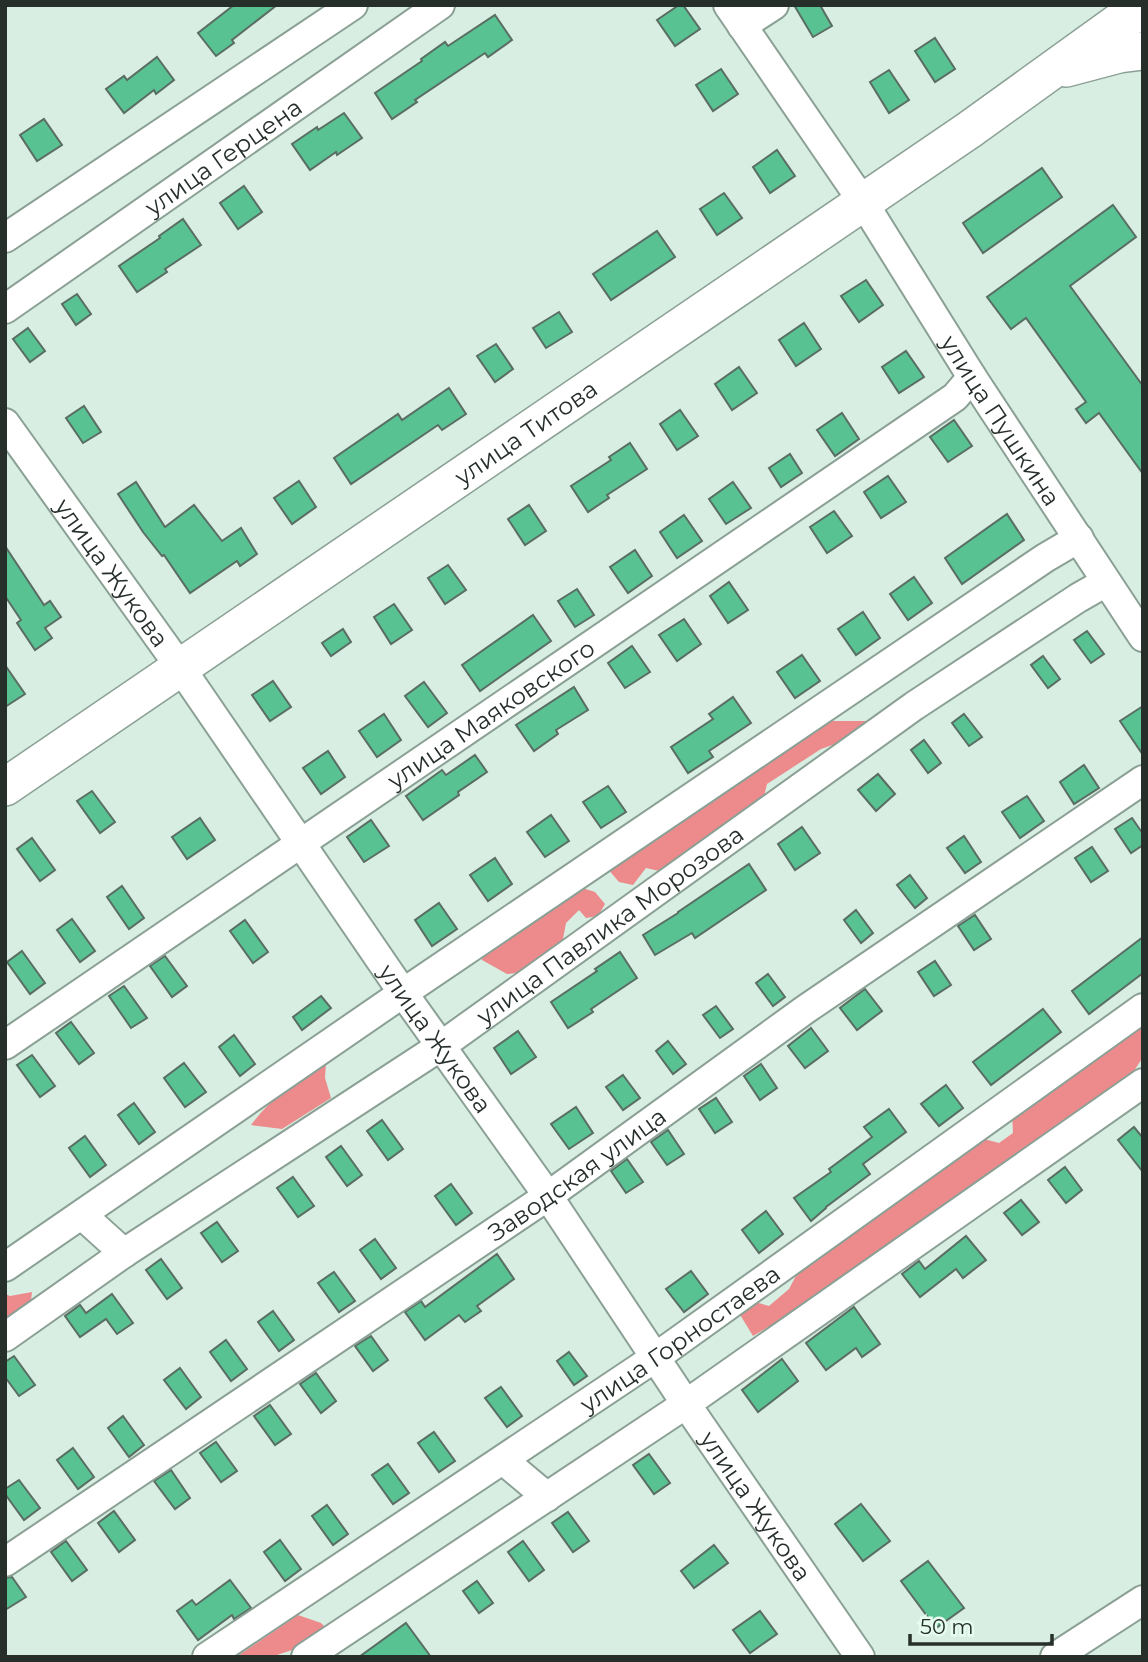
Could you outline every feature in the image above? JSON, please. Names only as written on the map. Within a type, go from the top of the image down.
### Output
[{"type":"main road","name":"улица Титова","points":[[5,787],[969,130],[1123,19],[1143,12]]},
{"type":"main road","points":[[1045,74],[1119,54],[1142,52]]},
{"type":"street","points":[[5,239],[353,5]]},
{"type":"street","name":"улица Герцена","points":[[5,309],[440,5]]},
{"type":"street","points":[[735,15],[774,5]]},
{"type":"street","name":"улица Пушкина","points":[[735,15],[863,202],[972,377],[1143,637]]},
{"type":"street","name":"улица Маяковского","points":[[5,1045],[955,397],[972,377]]},
{"type":"street","name":"улица Жукова","points":[[5,423],[180,667],[403,993],[548,1196],[686,1404],[860,1657]]},
{"type":"street","points":[[5,1267],[403,993],[1079,538]]},
{"type":"street","name":"улица Павлика Морозова","points":[[5,1337],[124,1253],[441,1046],[914,706],[1106,582]]},
{"type":"street","name":"Заводская улица","points":[[5,1562],[548,1196],[806,1009],[1143,780]]},
{"type":"street","name":"улица Горностаева","points":[[207,1657],[656,1357],[1143,1008]]},
{"type":"street","points":[[306,1657],[686,1404],[1143,1083]]},
{"type":"street","points":[[82,1215],[124,1253]]},
{"type":"street","points":[[503,1460],[547,1497]]},
{"type":"street","points":[[1055,1657],[1143,1600]]},
{"type":"shaded area","points":[[821,721],[871,721],[858,736],[821,749],[767,784],[762,805],[668,873],[646,868],[633,885],[619,882],[607,868]]},
{"type":"shaded area","points":[[579,887],[595,892],[605,904],[598,916],[586,918],[579,910],[566,923],[563,939],[532,971],[507,974],[482,960],[483,947]]},
{"type":"shaded area","points":[[1143,1027],[1143,1057],[1132,1074],[865,1270],[753,1336],[739,1313],[755,1302],[769,1306],[789,1289],[798,1272],[984,1139],[999,1143],[1013,1133],[1012,1114],[1097,1055]]},
{"type":"shaded area","points":[[326,1062],[325,1078],[331,1098],[282,1129],[251,1125],[285,1090]]},
{"type":"shaded area","points":[[32,1292],[30,1308],[5,1327],[5,1294],[10,1296]]},
{"type":"shaded area","points":[[298,1615],[321,1623],[329,1631],[304,1646],[271,1657],[236,1657]]},
{"type":"building","points":[[234,5],[277,5],[216,56],[198,33]]},
{"type":"building","points":[[683,5],[700,29],[675,46],[657,20]]},
{"type":"building","points":[[794,5],[820,5],[832,26],[813,37]]},
{"type":"building","points":[[495,15],[512,40],[488,57],[485,53],[415,100],[417,102],[392,119],[375,93],[445,42],[448,46]]},
{"type":"building","points":[[935,38],[955,69],[935,82],[915,51]]},
{"type":"building","points":[[157,57],[174,80],[156,94],[154,90],[124,113],[106,89],[124,76],[127,80]]},
{"type":"building","points":[[721,69],[738,94],[713,111],[696,85]]},
{"type":"building","points":[[889,70],[909,100],[889,113],[870,82]]},
{"type":"building","points":[[344,113],[362,138],[310,170],[292,144]]},
{"type":"building","points":[[44,119],[62,145],[37,161],[20,135]]},
{"type":"building","points":[[777,150],[795,176],[770,193],[753,167]]},
{"type":"building","points":[[1042,168],[1062,197],[983,253],[963,223]]},
{"type":"building","points":[[244,186],[262,212],[238,229],[220,203]]},
{"type":"building","points":[[724,193],[742,218],[717,235],[700,209]]},
{"type":"building","points":[[1113,205],[1136,237],[1070,286],[1143,386],[1143,474],[1099,413],[1086,423],[1076,409],[1086,402],[1026,318],[1011,329],[987,297]]},
{"type":"building","points":[[183,219],[201,245],[137,292],[119,266]]},
{"type":"building","points":[[657,231],[675,257],[611,300],[593,274]]},
{"type":"building","points":[[866,280],[883,305],[859,322],[841,296]]},
{"type":"building","points":[[77,294],[91,314],[76,325],[62,304]]},
{"type":"building","points":[[559,312],[572,332],[546,348],[533,328]]},
{"type":"building","points":[[804,323],[821,349],[796,366],[779,340]]},
{"type":"building","points":[[28,328],[45,351],[30,362],[13,339]]},
{"type":"building","points":[[496,344],[513,369],[495,382],[477,356]]},
{"type":"building","points":[[906,351],[924,377],[899,393],[882,367]]},
{"type":"building","points":[[739,367],[757,393],[732,410],[715,384]]},
{"type":"building","points":[[449,388],[466,414],[442,430],[438,425],[351,484],[334,458],[398,414],[402,420]]},
{"type":"building","points":[[84,406],[101,432],[83,443],[66,418]]},
{"type":"building","points":[[680,410],[698,436],[677,450],[660,424]]},
{"type":"building","points":[[842,413],[859,439],[835,456],[817,430]]},
{"type":"building","points":[[954,420],[972,446],[948,462],[930,437]]},
{"type":"building","points":[[630,443],[647,469],[607,495],[609,498],[588,512],[571,486],[611,460],[609,457]]},
{"type":"building","points":[[790,454],[802,473],[781,487],[769,468]]},
{"type":"building","points":[[888,476],[906,502],[881,518],[864,492]]},
{"type":"building","points":[[299,481],[316,507],[292,524],[274,498]]},
{"type":"building","points":[[136,482],[165,527],[194,505],[222,541],[241,528],[257,554],[240,566],[237,561],[190,593],[164,555],[162,556],[143,532],[118,494]]},
{"type":"building","points":[[733,482],[751,508],[726,524],[709,499]]},
{"type":"building","points":[[529,505],[546,531],[525,545],[508,519]]},
{"type":"building","points":[[834,511],[852,536],[827,553],[810,527]]},
{"type":"building","points":[[1007,514],[1024,540],[962,584],[945,558]]},
{"type":"building","points":[[684,515],[702,541],[677,558],[660,532]]},
{"type":"building","points":[[5,546],[44,605],[50,601],[61,617],[45,628],[52,638],[35,650],[17,623],[21,620],[5,596]]},
{"type":"building","points":[[635,550],[652,576],[628,593],[610,567]]},
{"type":"building","points":[[448,565],[466,590],[445,604],[428,578]]},
{"type":"building","points":[[914,577],[932,603],[908,620],[890,594]]},
{"type":"building","points":[[729,582],[748,610],[728,623],[710,596]]},
{"type":"building","points":[[577,589],[594,615],[575,627],[558,601]]},
{"type":"building","points":[[394,604],[412,630],[391,644],[374,617]]},
{"type":"building","points":[[863,612],[880,638],[856,655],[838,629]]},
{"type":"building","points":[[533,615],[551,641],[480,691],[462,665]]},
{"type":"building","points":[[684,619],[701,644],[677,661],[659,635]]},
{"type":"building","points":[[343,629],[351,642],[331,656],[322,643]]},
{"type":"building","points":[[1087,631],[1104,654],[1091,663],[1074,640]]},
{"type":"building","points":[[632,646],[650,672],[625,688],[608,663]]},
{"type":"building","points":[[802,655],[820,681],[795,698],[777,672]]},
{"type":"building","points":[[1043,656],[1060,679],[1048,688],[1031,665]]},
{"type":"building","points":[[5,665],[25,694],[5,707]]},
{"type":"building","points":[[273,681],[291,707],[270,721],[252,695]]},
{"type":"building","points":[[424,682],[447,713],[428,727],[405,696]]},
{"type":"building","points":[[574,687],[588,710],[556,730],[558,734],[534,751],[516,725]]},
{"type":"building","points":[[733,697],[751,723],[709,751],[713,757],[688,773],[671,747],[713,719],[709,714]]},
{"type":"building","points":[[1143,706],[1143,755],[1120,721]]},
{"type":"building","points":[[384,714],[401,740],[377,757],[359,731]]},
{"type":"building","points":[[964,714],[982,737],[969,746],[952,723]]},
{"type":"building","points":[[924,740],[941,763],[928,773],[911,750]]},
{"type":"building","points":[[328,751],[345,777],[321,794],[303,768]]},
{"type":"building","points":[[475,755],[487,772],[423,820],[406,796],[442,770],[446,775]]},
{"type":"building","points":[[1084,765],[1099,788],[1074,804],[1060,782]]},
{"type":"building","points":[[878,774],[895,794],[876,811],[858,790]]},
{"type":"building","points":[[608,786],[626,812],[601,828],[583,802]]},
{"type":"building","points":[[92,791],[115,822],[100,833],[77,801]]},
{"type":"building","points":[[1027,796],[1044,821],[1020,838],[1002,812]]},
{"type":"building","points":[[551,815],[569,841],[545,857],[527,832]]},
{"type":"building","points":[[200,818],[215,840],[187,859],[172,837]]},
{"type":"building","points":[[1132,818],[1143,834],[1143,845],[1131,853],[1115,829]]},
{"type":"building","points":[[371,820],[389,846],[364,862],[347,837]]},
{"type":"building","points":[[802,827],[820,853],[795,870],[778,844]]},
{"type":"building","points":[[964,836],[981,862],[965,873],[947,848]]},
{"type":"building","points":[[32,838],[55,870],[40,881],[17,849]]},
{"type":"building","points":[[1092,847],[1108,871],[1091,882],[1075,858]]},
{"type":"building","points":[[495,858],[512,884],[488,901],[470,875]]},
{"type":"building","points":[[749,864],[766,890],[695,938],[692,933],[655,955],[643,935]]},
{"type":"building","points":[[910,875],[927,898],[915,908],[897,885]]},
{"type":"building","points":[[122,886],[144,918],[129,929],[107,897]]},
{"type":"building","points":[[439,903],[457,929],[432,946],[415,920]]},
{"type":"building","points":[[856,910],[873,933],[861,943],[844,920]]},
{"type":"building","points":[[975,915],[991,939],[974,950],[958,926]]},
{"type":"building","points":[[72,919],[95,951],[80,962],[57,930]]},
{"type":"building","points":[[245,920],[268,952],[253,963],[230,931]]},
{"type":"building","points":[[1143,937],[1143,973],[1089,1014],[1072,991]]},
{"type":"building","points":[[22,951],[45,983],[30,994],[7,962]]},
{"type":"building","points":[[620,952],[637,978],[568,1028],[551,1002]]},
{"type":"building","points":[[165,956],[187,986],[172,997],[150,966]]},
{"type":"building","points":[[935,961],[951,985],[934,996],[918,972]]},
{"type":"building","points":[[768,974],[785,997],[773,1006],[756,983]]},
{"type":"building","points":[[124,986],[147,1018],[131,1028],[109,996]]},
{"type":"building","points":[[865,989],[882,1011],[857,1030],[840,1008]]},
{"type":"building","points":[[321,996],[331,1008],[302,1030],[293,1017]]},
{"type":"building","points":[[716,1006],[733,1029],[720,1038],[703,1015]]},
{"type":"building","points":[[1043,1009],[1061,1032],[991,1085],[973,1062]]},
{"type":"building","points":[[71,1022],[94,1053],[79,1064],[56,1033]]},
{"type":"building","points":[[811,1028],[828,1051],[805,1068],[788,1046]]},
{"type":"building","points":[[518,1031],[536,1057],[511,1074],[494,1048]]},
{"type":"building","points":[[234,1035],[255,1064],[240,1076],[219,1047]]},
{"type":"building","points":[[668,1041],[686,1064],[673,1074],[656,1051]]},
{"type":"building","points":[[32,1055],[55,1086],[40,1097],[17,1065]]},
{"type":"building","points":[[184,1063],[206,1092],[185,1107],[164,1078]]},
{"type":"building","points":[[761,1064],[777,1088],[760,1100],[744,1076]]},
{"type":"building","points":[[623,1075],[640,1098],[623,1110],[606,1087]]},
{"type":"building","points":[[946,1085],[963,1108],[939,1126],[921,1104]]},
{"type":"building","points":[[716,1098],[732,1122],[715,1133],[699,1109]]},
{"type":"building","points":[[134,1103],[155,1132],[139,1144],[118,1115]]},
{"type":"building","points":[[576,1107],[593,1133],[569,1149],[551,1124]]},
{"type":"building","points":[[889,1109],[906,1132],[863,1164],[870,1174],[811,1221],[794,1198],[831,1172],[829,1169],[872,1137],[864,1127]]},
{"type":"building","points":[[382,1120],[403,1149],[388,1160],[367,1131]]},
{"type":"building","points":[[1134,1127],[1143,1138],[1143,1172],[1118,1140]]},
{"type":"building","points":[[668,1130],[684,1154],[667,1165],[651,1142]]},
{"type":"building","points":[[85,1136],[106,1165],[90,1177],[69,1148]]},
{"type":"building","points":[[341,1146],[362,1175],[347,1186],[326,1157]]},
{"type":"building","points":[[627,1159],[643,1182],[626,1193],[611,1171]]},
{"type":"building","points":[[1065,1167],[1082,1190],[1066,1203],[1048,1180]]},
{"type":"building","points":[[293,1177],[314,1206],[298,1217],[277,1188]]},
{"type":"building","points":[[451,1184],[472,1213],[456,1225],[435,1196]]},
{"type":"building","points":[[1021,1200],[1039,1222],[1022,1235],[1004,1213]]},
{"type":"building","points":[[766,1211],[783,1234],[759,1253],[742,1230]]},
{"type":"building","points":[[217,1222],[238,1251],[222,1262],[201,1233]]},
{"type":"building","points":[[966,1236],[986,1260],[963,1278],[956,1269],[920,1297],[902,1274],[919,1261],[925,1269]]},
{"type":"building","points":[[375,1239],[396,1268],[381,1279],[360,1250]]},
{"type":"building","points":[[497,1254],[514,1279],[477,1306],[481,1311],[465,1322],[459,1315],[425,1340],[405,1312],[421,1301],[425,1307]]},
{"type":"building","points":[[161,1259],[182,1288],[167,1299],[146,1270]]},
{"type":"building","points":[[691,1271],[708,1294],[684,1312],[666,1289]]},
{"type":"building","points":[[334,1272],[355,1301],[339,1312],[318,1283]]},
{"type":"building","points":[[112,1294],[133,1323],[117,1334],[106,1319],[80,1337],[65,1316],[80,1305],[86,1313]]},
{"type":"building","points":[[854,1307],[880,1344],[862,1357],[856,1348],[826,1370],[806,1343]]},
{"type":"building","points":[[273,1311],[294,1340],[279,1351],[258,1322]]},
{"type":"building","points":[[371,1336],[388,1360],[373,1371],[355,1346]]},
{"type":"building","points":[[226,1340],[247,1369],[231,1381],[210,1352]]},
{"type":"building","points":[[569,1352],[587,1376],[574,1385],[557,1361]]},
{"type":"building","points":[[14,1356],[35,1385],[19,1396],[5,1377],[5,1362]]},
{"type":"building","points":[[782,1359],[798,1381],[758,1412],[742,1390]]},
{"type":"building","points":[[180,1368],[201,1397],[186,1409],[164,1380]]},
{"type":"building","points":[[316,1373],[336,1401],[321,1413],[300,1384]]},
{"type":"building","points":[[501,1387],[522,1416],[507,1427],[485,1398]]},
{"type":"building","points":[[270,1405],[291,1434],[275,1445],[254,1416]]},
{"type":"building","points":[[123,1416],[144,1445],[129,1457],[108,1428]]},
{"type":"building","points":[[434,1432],[455,1461],[439,1472],[418,1443]]},
{"type":"building","points":[[216,1442],[237,1471],[221,1482],[200,1453]]},
{"type":"building","points":[[73,1448],[94,1477],[78,1489],[57,1460]]},
{"type":"building","points":[[649,1454],[670,1483],[654,1494],[633,1465]]},
{"type":"building","points":[[388,1464],[409,1493],[393,1504],[372,1475]]},
{"type":"building","points":[[171,1470],[190,1498],[175,1509],[154,1481]]},
{"type":"building","points":[[19,1480],[40,1508],[24,1520],[5,1494],[5,1489]]},
{"type":"building","points":[[861,1504],[890,1541],[863,1561],[835,1524]]},
{"type":"building","points":[[327,1505],[348,1534],[333,1545],[312,1516]]},
{"type":"building","points":[[114,1511],[135,1540],[119,1552],[98,1523]]},
{"type":"building","points":[[568,1512],[589,1541],[573,1552],[552,1523]]},
{"type":"building","points":[[280,1540],[301,1569],[285,1581],[264,1552]]},
{"type":"building","points":[[66,1541],[87,1570],[72,1581],[51,1552]]},
{"type":"building","points":[[523,1541],[544,1570],[529,1581],[508,1552]]},
{"type":"building","points":[[714,1545],[728,1563],[694,1588],[681,1571]]},
{"type":"building","points":[[928,1561],[964,1608],[936,1628],[901,1581]]},
{"type":"building","points":[[12,1577],[26,1597],[5,1610],[5,1578]]},
{"type":"building","points":[[230,1580],[251,1608],[234,1619],[232,1615],[198,1640],[177,1611],[192,1600],[196,1605]]},
{"type":"building","points":[[477,1581],[493,1603],[479,1613],[463,1591]]},
{"type":"building","points":[[760,1611],[777,1634],[750,1653],[733,1630]]},
{"type":"building","points":[[406,1623],[431,1657],[359,1657]]}]
